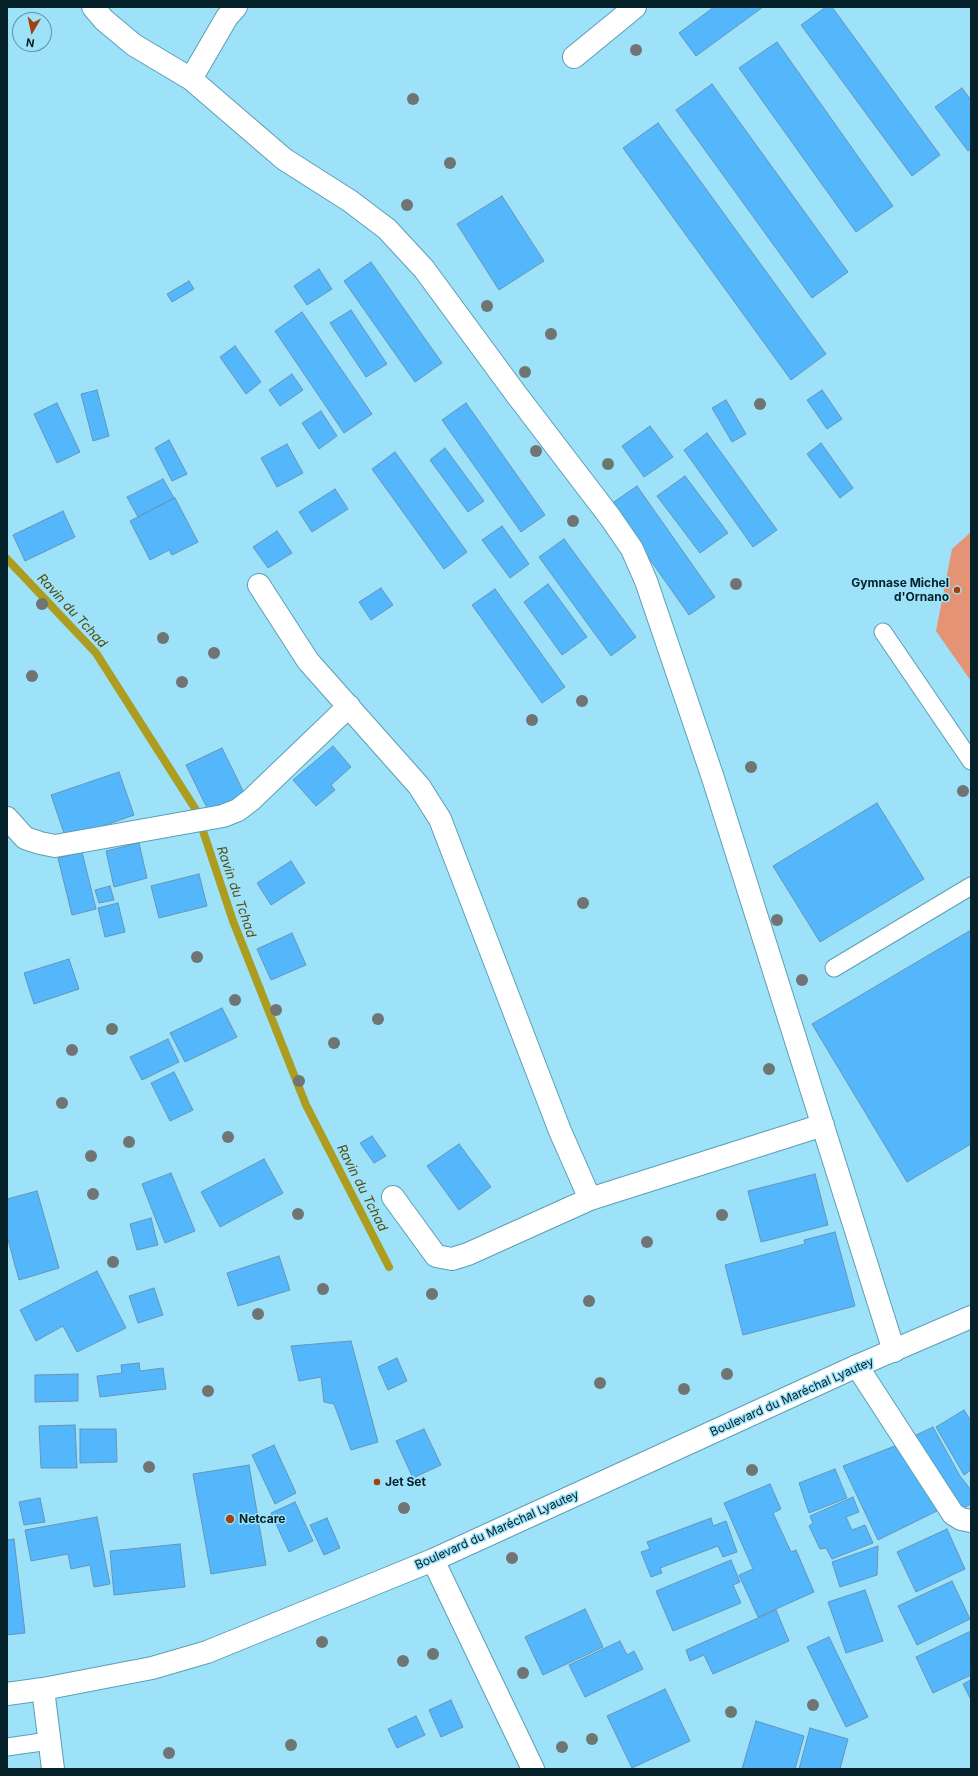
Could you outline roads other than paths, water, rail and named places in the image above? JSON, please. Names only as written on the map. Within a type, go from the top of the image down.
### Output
[{"type":"street","points":[[92,7],[104,20],[134,45],[191,79],[284,159],[350,201],[387,229],[424,269],[516,394],[610,516],[632,549],[646,581],[710,770],[894,1351]]},
{"type":"street","points":[[191,79],[227,17],[236,7]]},
{"type":"street","points":[[574,57],[635,7]]},
{"type":"street","points":[[259,585],[308,660],[419,786],[440,819],[560,1131],[590,1198]]},
{"type":"street","points":[[7,818],[25,838],[55,846],[223,816],[238,810],[251,800],[349,706]]},
{"type":"street","points":[[393,1198],[436,1256],[452,1259],[468,1254],[590,1198],[630,1184],[823,1125]]},
{"type":"street","name":"Boulevard du Maréchal Lyautey","points":[[7,1694],[43,1689],[152,1668],[207,1652],[433,1560],[858,1366],[971,1317]]},
{"type":"street","points":[[858,1366],[953,1514],[961,1519],[971,1521]]},
{"type":"street","points":[[433,1560],[533,1769]]},
{"type":"street","points":[[43,1689],[53,1769]]},
{"type":"lane","points":[[883,632],[971,761]]},
{"type":"lane","points":[[834,968],[971,886]]},
{"type":"lane","points":[[7,1747],[49,1742]]},
{"type":"waterway","name":"Ravin du Tchad","points":[[7,559],[96,653],[196,810],[233,921],[306,1105],[389,1267]]},
{"type":"place","name":"Gymnase Michel d'Ornano","points":[[957,590]]},
{"type":"place","name":"Jet Set","points":[[377,1482]]},
{"type":"place","name":"Netcare","points":[[230,1519]]}]
